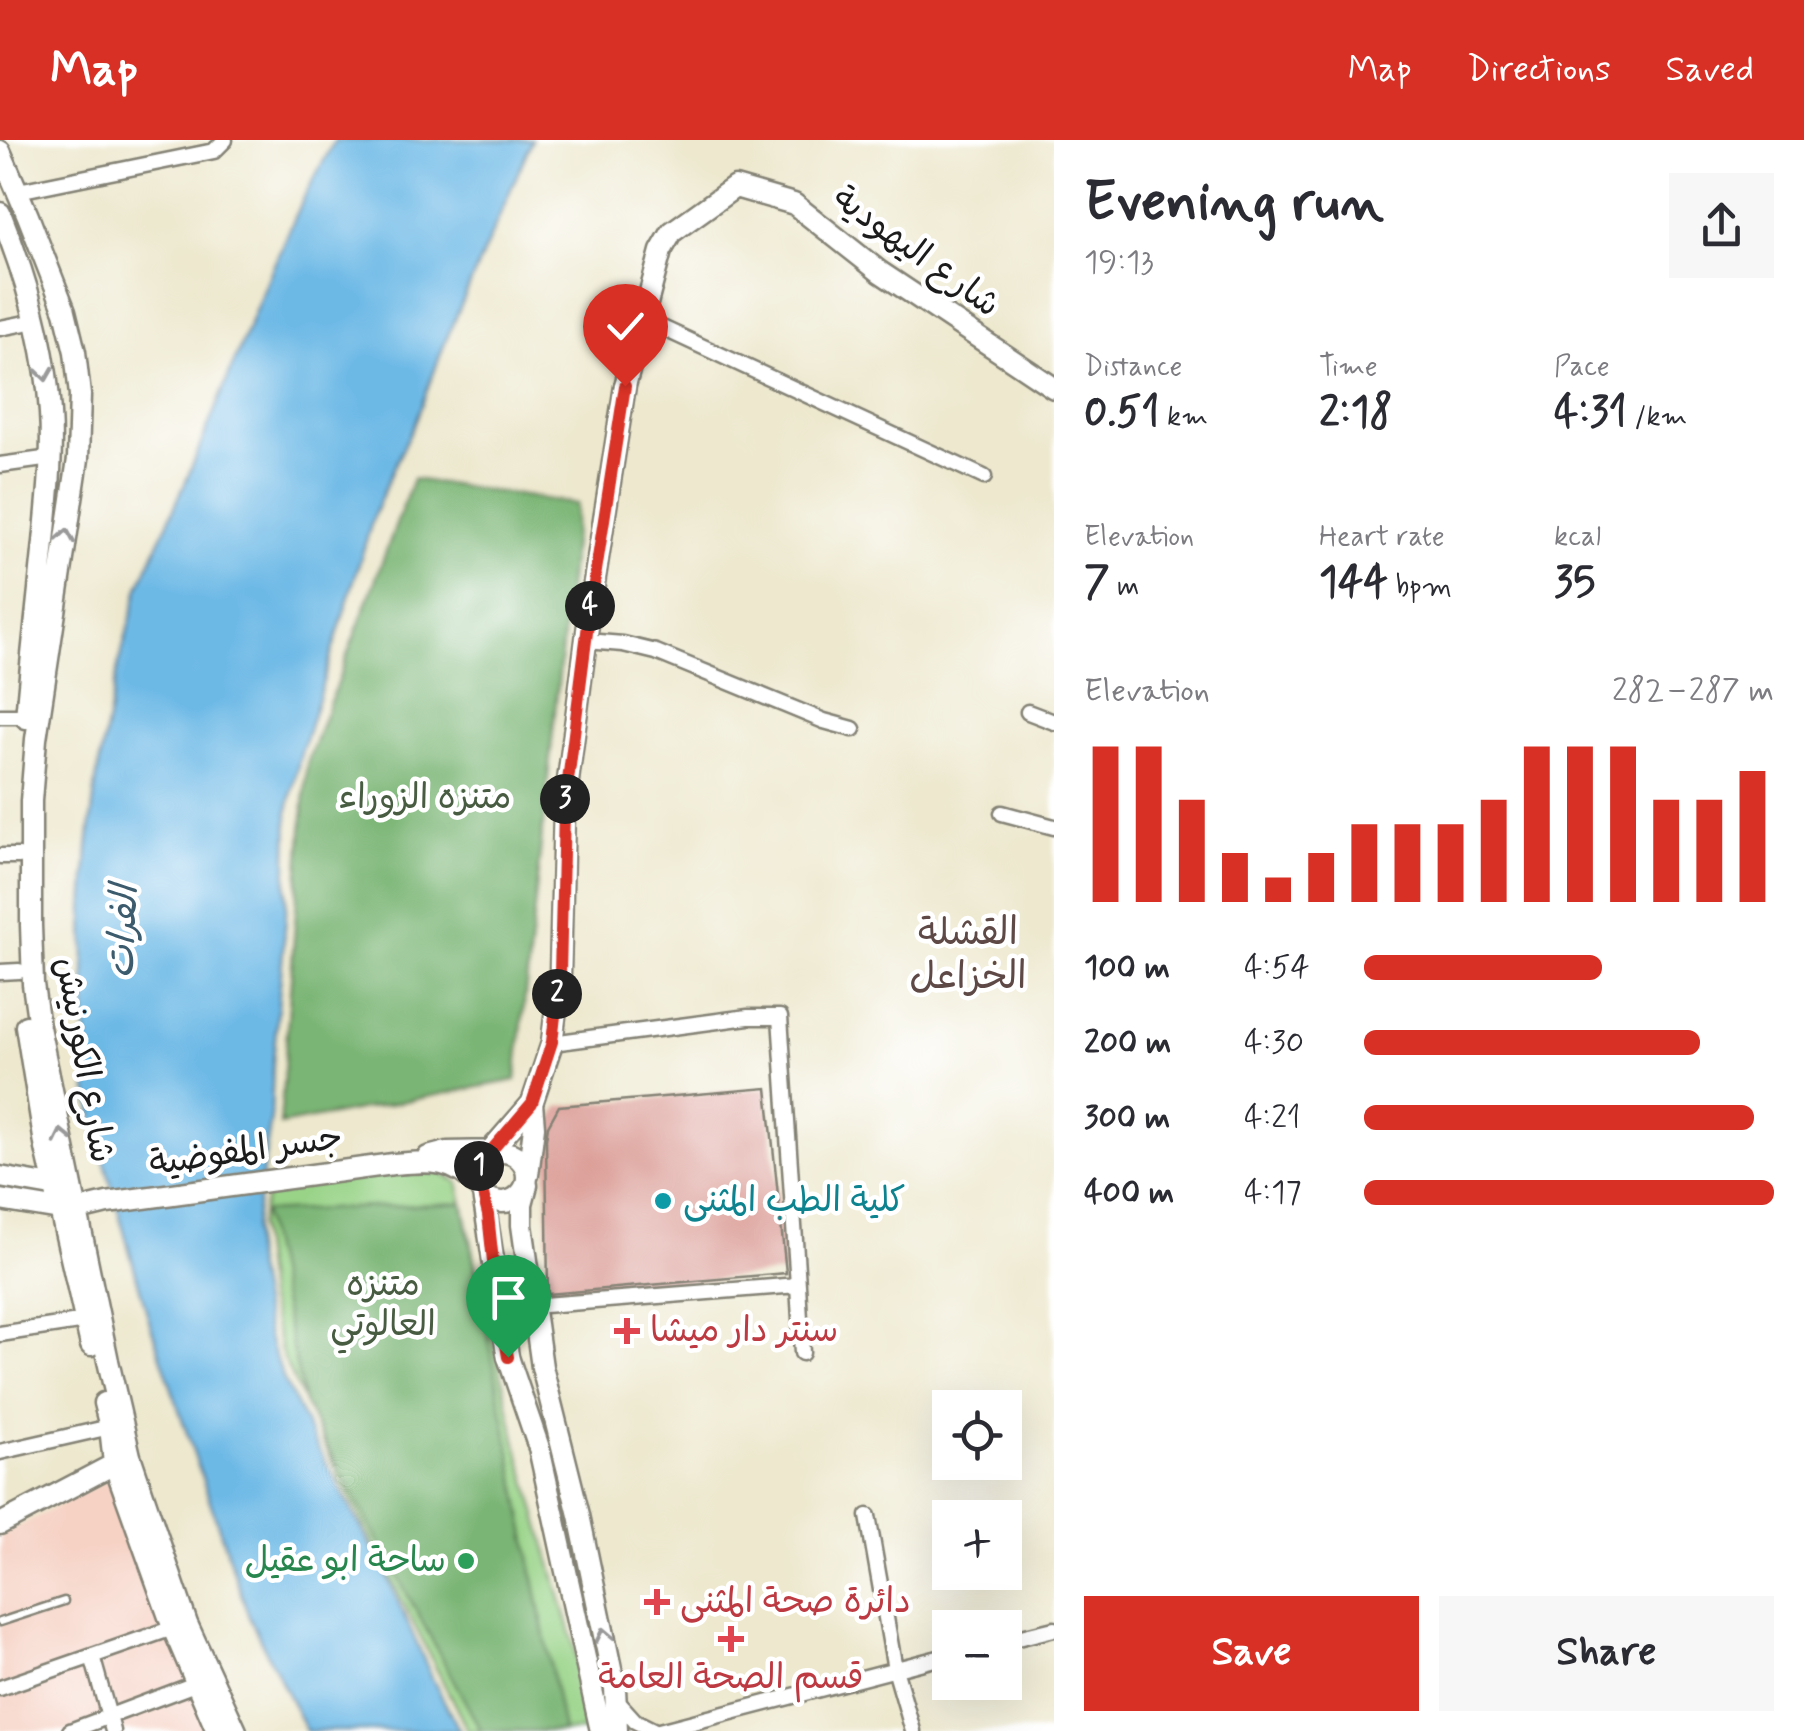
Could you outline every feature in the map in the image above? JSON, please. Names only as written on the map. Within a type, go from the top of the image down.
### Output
[{"type":"street","points":[[18,191],[214,151],[226,140]]},
{"type":"street","name":"شارع الكورنيش","points":[[3,149],[64,310],[80,394],[78,459],[26,716],[10,856],[10,971],[34,1086],[108,1361],[122,1460],[173,1628],[217,1731]]},
{"type":"street","name":"شارع اليهودية","points":[[532,1103],[552,1042],[560,973],[564,812],[625,386],[661,252],[672,232],[735,187],[794,204],[880,272],[1054,388]]},
{"type":"street","name":"شارع الكورنيش","points":[[0,213],[6,241],[36,321],[50,412],[47,600],[30,862],[40,1037],[85,1321],[110,1427],[202,1661],[236,1731]]},
{"type":"street","points":[[643,319],[984,477]]},
{"type":"street","points":[[0,328],[36,321]]},
{"type":"street","points":[[0,465],[51,458]]},
{"type":"street","points":[[586,641],[656,652],[824,721],[853,729]]},
{"type":"street","points":[[1028,712],[1054,722]]},
{"type":"street","points":[[0,716],[26,716]]},
{"type":"street","points":[[1002,813],[1054,827]]},
{"type":"street","points":[[552,1042],[780,1016],[802,1353]]},
{"type":"street","points":[[532,1103],[477,1172],[508,1357],[539,1448],[610,1718]]},
{"type":"street","points":[[532,1103],[534,1128],[522,1215],[532,1306],[542,1367],[580,1516],[610,1718]]},
{"type":"street","points":[[447,1152],[509,1152],[523,1161],[528,1181],[522,1193],[508,1202],[490,1199],[460,1170],[448,1165],[403,1163],[447,1152]]},
{"type":"street","name":"جسر المفوضية","points":[[67,1199],[107,1203],[403,1163]]},
{"type":"street","points":[[0,1177],[67,1199]]},
{"type":"street","points":[[0,1200],[67,1199]]},
{"type":"street","points":[[532,1306],[798,1285]]},
{"type":"street","points":[[0,1334],[85,1321]]},
{"type":"street","points":[[0,1452],[110,1427]]},
{"type":"street","points":[[0,1524],[122,1460]]},
{"type":"street","points":[[868,1516],[895,1669],[913,1731]]},
{"type":"street","points":[[0,1688],[173,1628]]},
{"type":"street","points":[[1022,1637],[1054,1629]]},
{"type":"street","points":[[92,1656],[111,1724]]},
{"type":"street","points":[[610,1718],[628,1715],[657,1731],[932,1660]]},
{"type":"street","points":[[70,1731],[111,1724],[196,1684]]},
{"type":"lane","points":[[0,1622],[64,1602]]},
{"type":"shaded area","points":[[115,1476],[213,1731],[0,1731],[0,1536]]},
{"type":"green space","name":"متنزه الزوراء","points":[[413,479],[577,504],[516,1080],[280,1125],[307,763]]},
{"type":"green space","name":"متنزه العالوتي","points":[[424,1165],[458,1182],[517,1445],[573,1641],[591,1731],[468,1731],[283,1358],[267,1297],[259,1226],[268,1188]]},
{"type":"green space","name":"متنزه العالوتي","points":[[463,1203],[563,1731],[481,1731],[304,1403],[263,1212]]},
{"type":"water","name":"الفرات","points":[[335,140],[532,140],[374,515],[300,757],[288,810],[286,918],[271,1118],[254,1228],[253,1253],[268,1337],[284,1380],[386,1574],[460,1731],[306,1731],[249,1617],[150,1324],[96,1131],[87,1085],[84,910],[88,847],[118,667],[139,587],[272,269]]},
{"type":"building","name":"كلية الطب المثنى","points":[[767,1088],[786,1273],[548,1294],[546,1139],[559,1106]]},
{"type":"place","name":"كلية الطب المثنى","points":[[663,1201]]},
{"type":"place","name":"سنتر دار ميشا","points":[[627,1331]]},
{"type":"place","name":"ساحة ابو عقيل","points":[[466,1561]]},
{"type":"place","name":"دائرة صحة المثنى","points":[[657,1602]]},
{"type":"place","name":"قسم الصحة العامة","points":[[731,1639]]},
{"type":"district","name":"القشلة الخزاعل","points":[[968,954]]},
{"type":"route","points":[[508,1357],[488,1215],[477,1172],[532,1103],[552,1042],[560,973],[564,812],[590,609],[625,386]]}]
